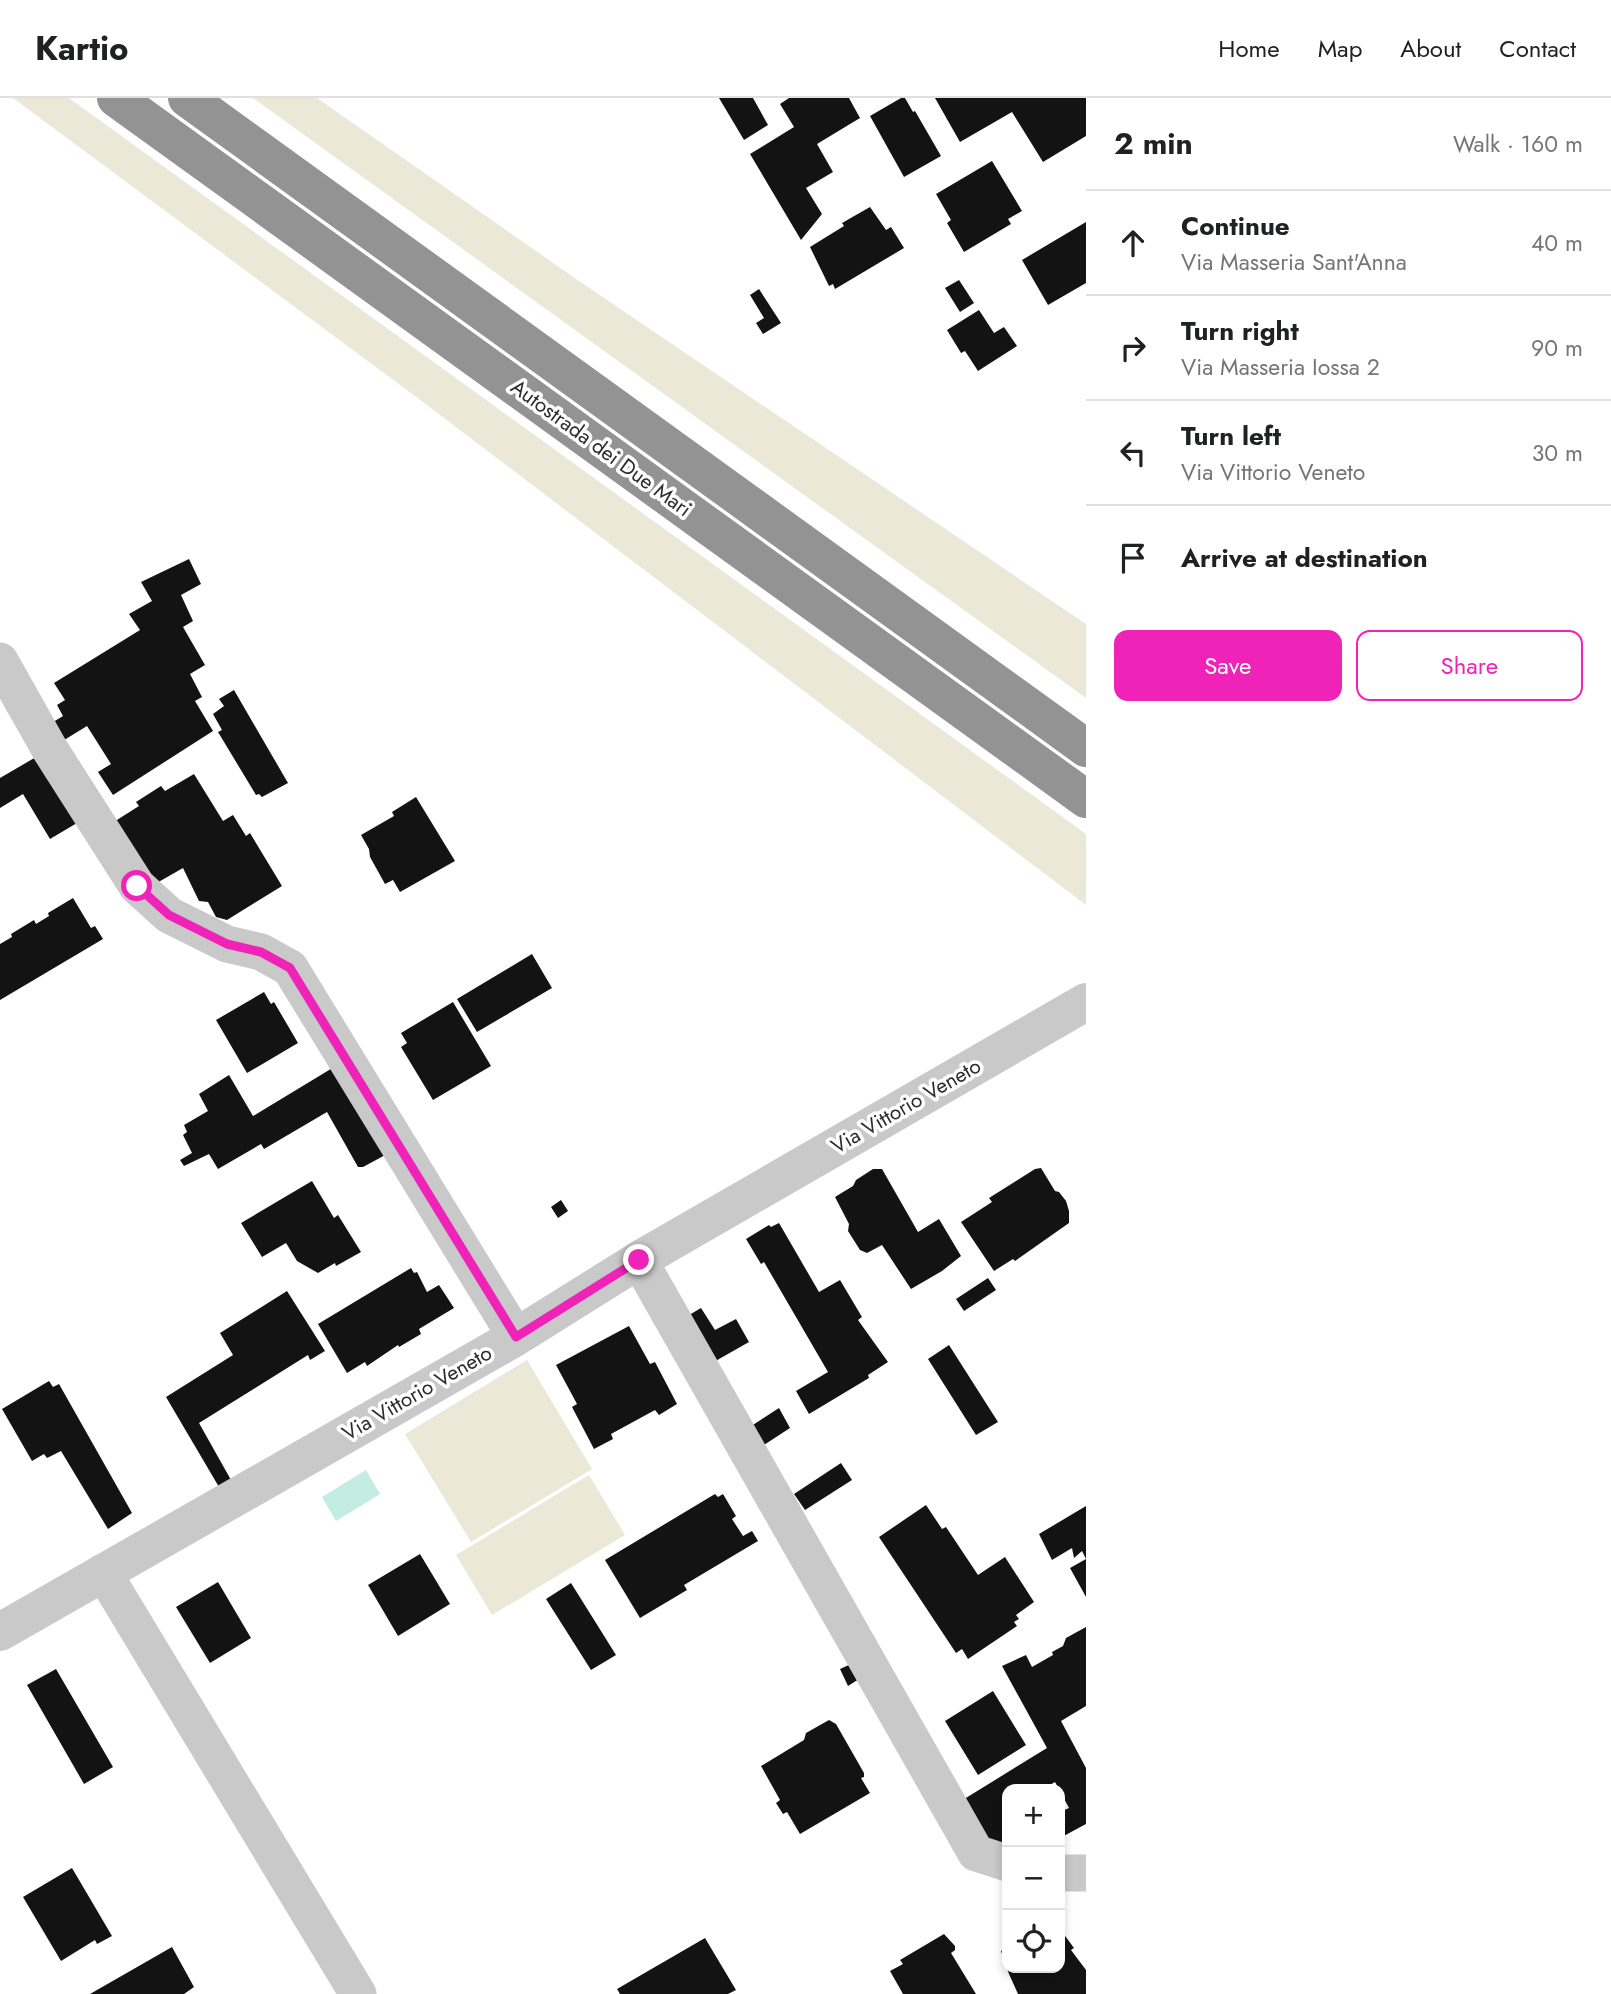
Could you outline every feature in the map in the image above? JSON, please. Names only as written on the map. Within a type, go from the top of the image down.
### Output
[{"type":"highway","name":"Autostrada dei Due Mari","points":[[116,98],[1086,799]]},
{"type":"highway","name":"Autostrada dei Due Mari","points":[[187,98],[1086,748]]},
{"type":"street","points":[[0,661],[49,748],[137,886],[169,915],[227,944],[261,952],[290,968],[516,1337]]},
{"type":"street","name":"Via Vittorio Veneto","points":[[0,1632],[516,1337],[639,1260],[1086,1002]]},
{"type":"street","points":[[639,1260],[976,1853],[1002,1861]]},
{"type":"street","points":[[103,1573],[358,1994]]},
{"type":"street","points":[[1065,1873],[1086,1873]]},
{"type":"shaded area","points":[[13,98],[69,98],[1086,834],[1086,905],[419,399]]},
{"type":"shaded area","points":[[253,98],[317,98],[579,281],[1086,624],[1086,698]]},
{"type":"shaded area","points":[[527,1360],[592,1469],[471,1542],[405,1434]]},
{"type":"shaded area","points":[[366,1470],[380,1494],[336,1521],[322,1497]]},
{"type":"shaded area","points":[[589,1475],[625,1535],[492,1615],[456,1555]]},
{"type":"building","points":[[719,98],[753,98],[768,125],[744,140]]},
{"type":"building","points":[[789,98],[849,98],[860,118],[817,144],[833,172],[806,188],[822,214],[801,240],[750,154],[794,127],[780,104]]},
{"type":"building","points":[[905,98],[913,112],[915,111],[941,156],[904,177],[870,116]]},
{"type":"building","points":[[935,98],[1086,98],[1086,136],[1043,162],[1012,112],[960,142]]},
{"type":"building","points":[[992,161],[1022,211],[1008,219],[1011,224],[964,252],[947,223],[951,220],[936,194]]},
{"type":"building","points":[[870,207],[886,230],[891,227],[904,248],[835,289],[833,284],[829,286],[810,247],[844,226],[842,223]]},
{"type":"building","points":[[1086,222],[1086,283],[1048,305],[1022,260]]},
{"type":"building","points":[[959,280],[974,303],[960,312],[945,288]]},
{"type":"building","points":[[759,289],[781,323],[763,334],[756,323],[764,318],[750,295]]},
{"type":"building","points":[[979,310],[994,333],[1004,327],[1017,346],[978,371],[965,351],[961,353],[947,330]]},
{"type":"building","points":[[189,559],[201,584],[181,595],[193,621],[183,627],[205,665],[190,674],[202,697],[195,701],[213,731],[113,795],[98,772],[111,764],[87,726],[56,745],[45,727],[63,716],[57,705],[65,700],[54,683],[140,630],[129,614],[152,601],[141,582]]},
{"type":"building","points":[[234,690],[288,783],[262,797],[256,795],[218,732],[222,730],[213,714],[224,706],[219,699]]},
{"type":"building","points":[[36,757],[77,823],[50,839],[23,794],[0,808],[0,778]]},
{"type":"building","points":[[194,774],[223,821],[233,815],[246,836],[250,833],[282,886],[227,920],[216,917],[208,902],[199,901],[183,868],[148,888],[109,825],[139,806],[136,802],[161,786],[165,791]]},
{"type":"building","points":[[416,797],[455,861],[400,892],[393,880],[385,884],[361,835],[394,816],[392,812]]},
{"type":"building","points":[[73,898],[91,928],[95,926],[103,939],[0,1000],[0,944],[12,937],[11,934],[34,920],[36,924],[49,916],[48,913]]},
{"type":"building","points":[[532,954],[552,988],[477,1032],[457,999]]},
{"type":"building","points":[[264,992],[271,1004],[274,1002],[298,1043],[247,1073],[216,1020]]},
{"type":"building","points":[[453,1002],[491,1066],[433,1100],[401,1047],[407,1043],[401,1033]]},
{"type":"building","points":[[339,1064],[389,1153],[358,1167],[327,1112],[264,1149],[261,1144],[218,1169],[209,1154],[184,1166],[180,1160],[192,1153],[183,1135],[187,1132],[184,1125],[208,1111],[199,1094],[229,1075],[253,1116]]},
{"type":"building","points":[[1041,1168],[1055,1191],[1066,1201],[1069,1223],[1015,1261],[1013,1259],[994,1271],[961,1222],[992,1202],[989,1198],[1035,1169]]},
{"type":"building","points":[[873,1169],[882,1169],[918,1232],[939,1219],[961,1256],[911,1289],[882,1245],[867,1253],[860,1250],[848,1231],[849,1224],[835,1197]]},
{"type":"building","points":[[312,1181],[334,1218],[338,1215],[361,1252],[318,1273],[297,1261],[286,1243],[262,1257],[241,1223]]},
{"type":"building","points":[[561,1200],[568,1211],[558,1218],[551,1207]]},
{"type":"building","points":[[779,1223],[819,1292],[840,1280],[862,1317],[858,1320],[888,1362],[868,1375],[869,1378],[809,1414],[796,1391],[828,1372],[764,1262],[761,1264],[746,1239],[769,1225],[771,1227]]},
{"type":"building","points":[[411,1268],[414,1273],[417,1272],[427,1292],[439,1285],[454,1308],[419,1329],[421,1334],[399,1347],[398,1345],[367,1366],[365,1362],[347,1373],[318,1324]]},
{"type":"building","points":[[988,1278],[996,1290],[964,1311],[956,1299]]},
{"type":"building","points":[[287,1291],[325,1351],[310,1360],[308,1355],[199,1423],[231,1480],[219,1487],[166,1397],[233,1355],[220,1333]]},
{"type":"building","points":[[701,1308],[715,1330],[736,1319],[749,1342],[705,1367],[679,1321]]},
{"type":"building","points":[[629,1326],[650,1364],[655,1362],[677,1404],[659,1415],[655,1410],[611,1434],[613,1439],[594,1449],[572,1407],[577,1404],[556,1365]]},
{"type":"building","points":[[949,1345],[998,1422],[976,1435],[928,1359]]},
{"type":"building","points":[[49,1381],[53,1387],[59,1384],[132,1513],[108,1529],[61,1451],[47,1458],[44,1454],[32,1461],[2,1409]]},
{"type":"building","points":[[779,1408],[790,1428],[753,1452],[742,1432]]},
{"type":"building","points":[[841,1463],[852,1480],[805,1510],[794,1494]]},
{"type":"building","points":[[715,1494],[718,1497],[723,1494],[736,1516],[732,1519],[743,1536],[752,1531],[758,1541],[684,1585],[687,1590],[640,1618],[605,1560]]},
{"type":"building","points":[[926,1505],[942,1529],[946,1527],[978,1575],[1005,1557],[1034,1602],[1016,1615],[1019,1619],[1014,1622],[1017,1626],[968,1659],[962,1649],[956,1653],[879,1537]]},
{"type":"building","points":[[1086,1506],[1086,1559],[1082,1551],[1074,1558],[1072,1548],[1052,1560],[1039,1534]]},
{"type":"building","points":[[420,1554],[450,1604],[398,1636],[368,1585]]},
{"type":"building","points":[[1086,1559],[1086,1597],[1070,1568]]},
{"type":"building","points":[[218,1582],[251,1638],[210,1663],[176,1607]]},
{"type":"building","points":[[571,1583],[616,1655],[591,1670],[546,1599]]},
{"type":"building","points":[[1086,1627],[1086,1706],[1061,1721],[1086,1768],[1086,1824],[1065,1835],[1065,1810],[1069,1808],[1065,1801],[1065,1784],[1002,1784],[1002,1845],[990,1852],[961,1801],[1047,1748],[1002,1666],[1026,1655],[1032,1667],[1053,1655],[1052,1652],[1063,1646],[1066,1638]]},
{"type":"building","points":[[851,1664],[859,1679],[848,1686],[840,1669]]},
{"type":"building","points":[[56,1669],[113,1767],[84,1784],[27,1685]]},
{"type":"building","points":[[993,1691],[1026,1745],[978,1775],[945,1721]]},
{"type":"building","points":[[829,1720],[836,1724],[864,1773],[861,1778],[870,1793],[800,1834],[787,1812],[783,1814],[776,1803],[780,1800],[761,1766],[804,1740],[806,1733]]},
{"type":"building","points":[[72,1868],[112,1936],[97,1944],[95,1940],[61,1961],[23,1897]]},
{"type":"building","points":[[944,1934],[955,1946],[951,1953],[976,1994],[903,1994],[890,1971],[903,1964],[900,1960]]},
{"type":"building","points":[[1065,1936],[1074,1948],[1071,1950],[1086,1970],[1086,1994],[1018,1994],[1009,1974],[1065,1973]]},
{"type":"building","points":[[705,1938],[736,1990],[728,1994],[620,1994],[617,1989]]},
{"type":"building","points":[[172,1947],[194,1987],[184,1994],[90,1994]]},
{"type":"route","points":[[137,886],[169,915],[227,944],[261,952],[290,968],[516,1337],[639,1260]]}]
